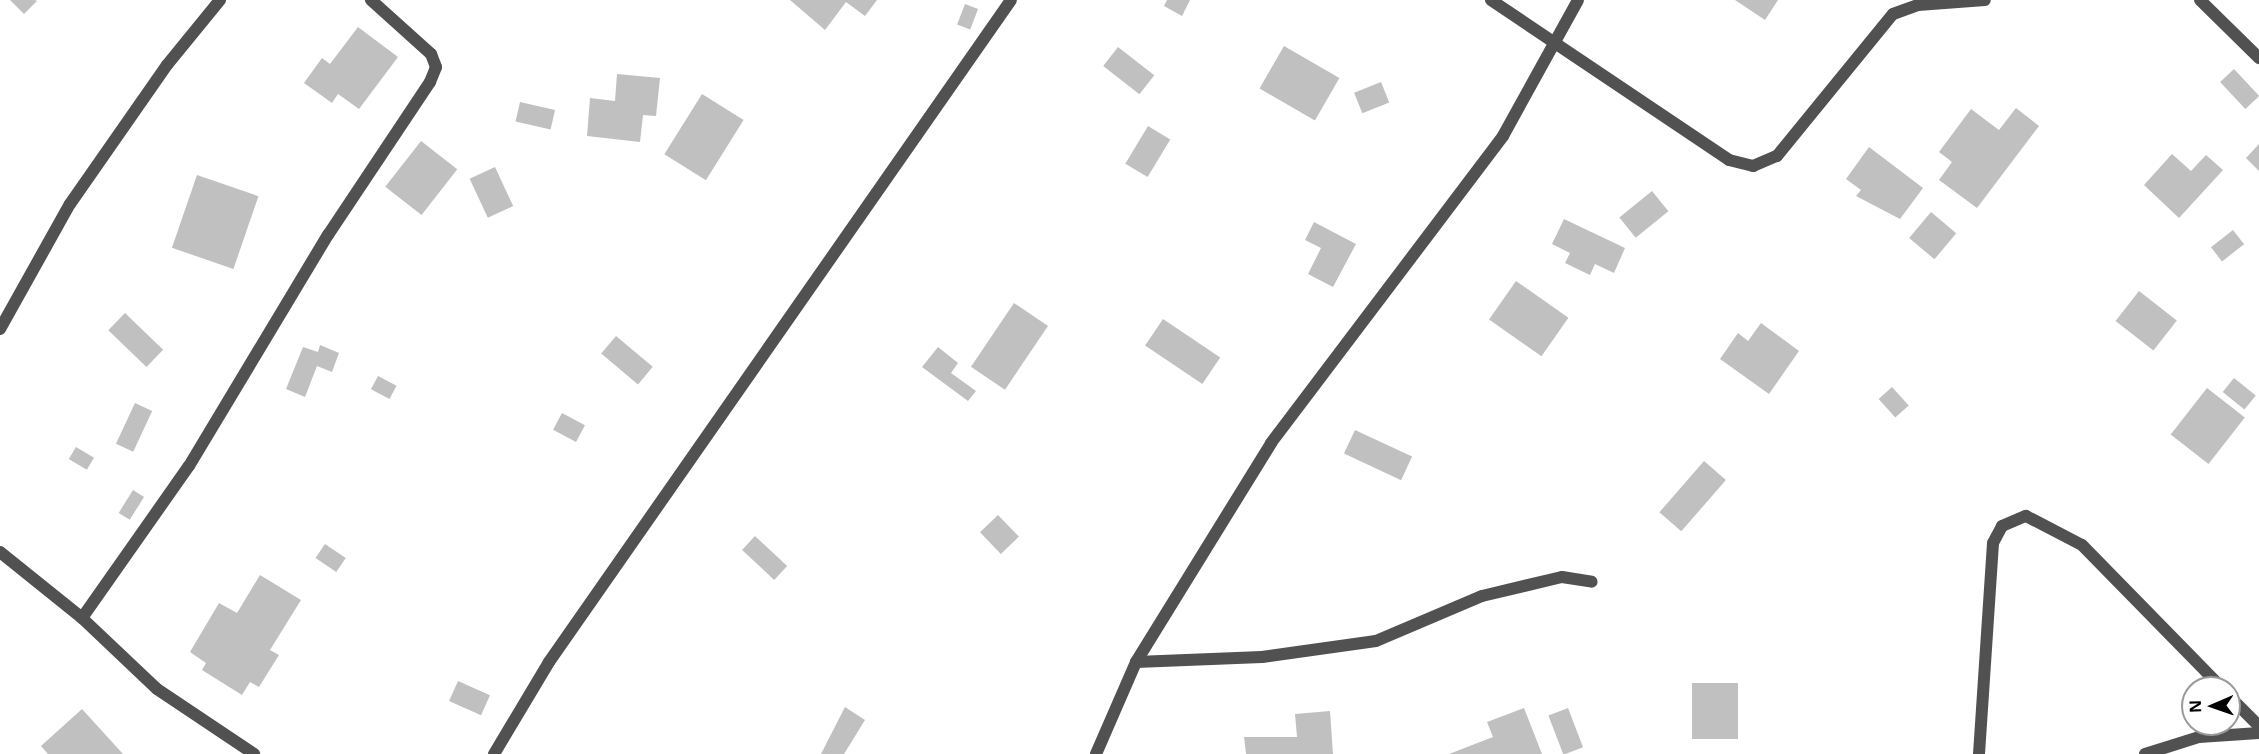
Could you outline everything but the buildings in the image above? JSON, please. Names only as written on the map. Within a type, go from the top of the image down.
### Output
[{"type":"street","points":[[0,329],[70,204],[166,65],[220,0]]},
{"type":"street","points":[[82,618],[189,466],[327,235],[430,82],[436,67],[431,54],[371,0]]},
{"type":"street","points":[[494,754],[549,662],[1011,0]]},
{"type":"street","points":[[1491,0],[1557,42],[1729,160],[1753,166],[1777,156],[1893,14],[1918,5],[1985,0]]},
{"type":"street","points":[[1096,754],[1136,662],[1271,443],[1503,136],[1557,42],[1578,0]]},
{"type":"street","points":[[2200,0],[2259,58]]},
{"type":"street","points":[[1979,754],[1993,543],[2002,526],[2026,516],[2082,545],[2210,676]]},
{"type":"street","points":[[0,552],[82,618],[157,689],[254,754]]},
{"type":"street","points":[[1136,662],[1262,657],[1376,641],[1482,596],[1562,577],[1592,582]]},
{"type":"street","points":[[2241,708],[2259,726]]},
{"type":"street","points":[[2145,754],[2199,737],[2259,734]]}]
